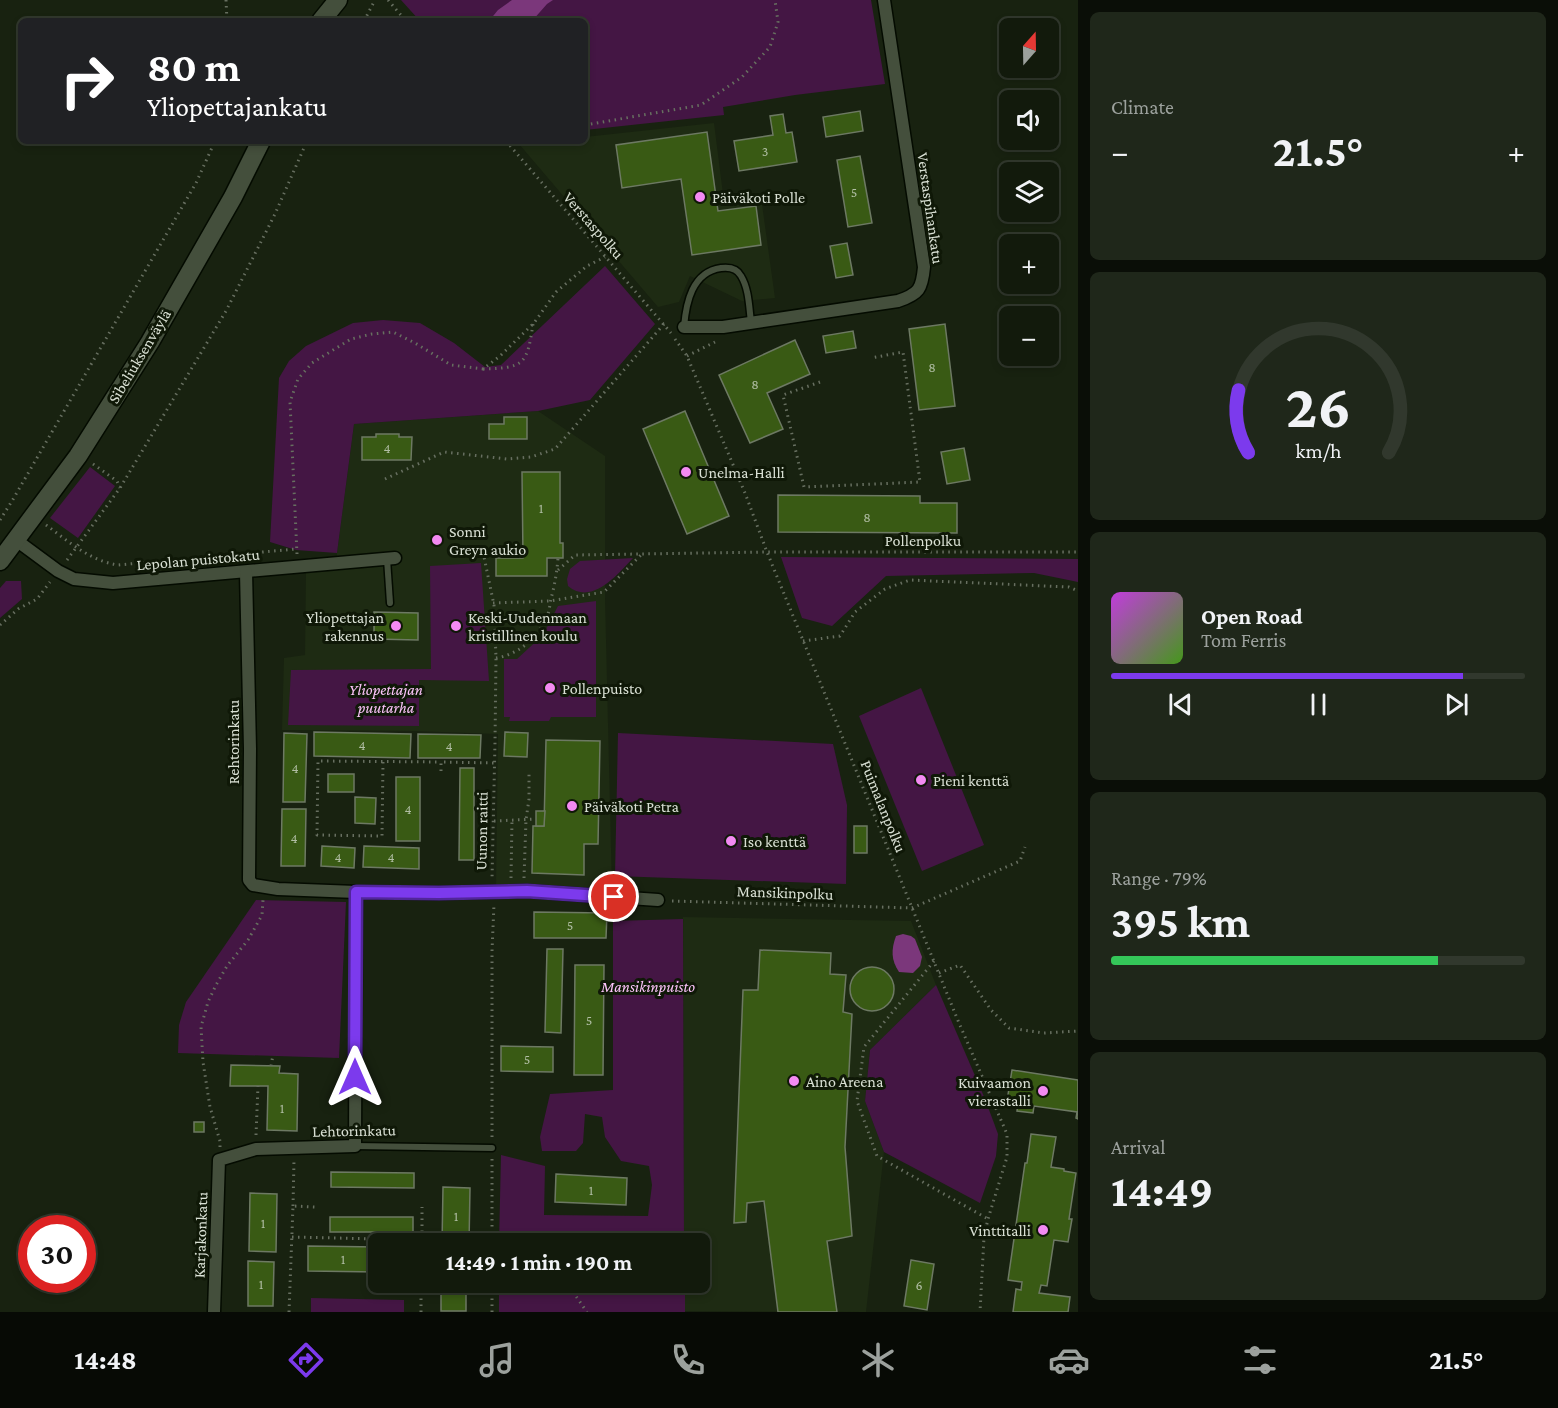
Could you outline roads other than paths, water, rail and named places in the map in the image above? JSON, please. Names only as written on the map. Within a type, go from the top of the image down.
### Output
[{"type":"main road","points":[[321,18],[323,0]]},
{"type":"main road","points":[[323,18],[338,0]]},
{"type":"main road","name":"Sibeliuksenväylä","points":[[0,561],[78,456],[150,342],[233,197],[260,144]]},
{"type":"street","name":"Verstaspihankatu","points":[[684,327],[723,327],[898,301],[911,297],[917,292],[922,282],[924,267],[884,0]]},
{"type":"street","name":"Lepolan puistokatu","points":[[16,540],[58,571],[74,579],[114,583],[391,559]]},
{"type":"street","name":"Rehtorinkatu","points":[[246,572],[250,749],[249,880],[253,885],[278,889],[356,892]]},
{"type":"street","points":[[355,1146],[356,892],[524,891],[658,900]]},
{"type":"street","name":"Lehtorinkatu","points":[[219,1160],[256,1149],[355,1146]]},
{"type":"street","name":"Karjakonkatu","points":[[214,1312],[219,1160]]},
{"type":"lane","points":[[684,327],[688,300],[694,286],[708,271],[727,267],[740,274],[747,290],[751,322]]},
{"type":"lane","points":[[390,603],[391,559]]},
{"type":"lane","name":"Lehtorinkatu","points":[[355,1146],[492,1148]]},
{"type":"place","name":"Päiväkoti Polle","points":[[700,197]]},
{"type":"place","name":"Unelma-Halli","points":[[686,472]]},
{"type":"place","name":"Sonni Greyn aukio","points":[[437,540]]},
{"type":"place","name":"Yliopettajan rakennus","points":[[396,626]]},
{"type":"place","name":"Keski-Uudenmaan kristillinen koulu","points":[[456,626]]},
{"type":"place","name":"Pollenpuisto","points":[[550,688]]},
{"type":"place","name":"Pieni kenttä","points":[[921,780]]},
{"type":"place","name":"Päiväkoti Petra","points":[[572,806]]},
{"type":"place","name":"Iso kenttä","points":[[731,841]]},
{"type":"place","name":"Aino Areena","points":[[794,1081]]},
{"type":"place","name":"Kuivaamon vierastalli","points":[[1043,1091]]},
{"type":"place","name":"Vinttitalli","points":[[1043,1230]]},
{"type":"park label","name":"Yliopettajan puutarha","points":[[386,698]]},
{"type":"park label","name":"Mansikinpuisto","points":[[648,986]]}]
